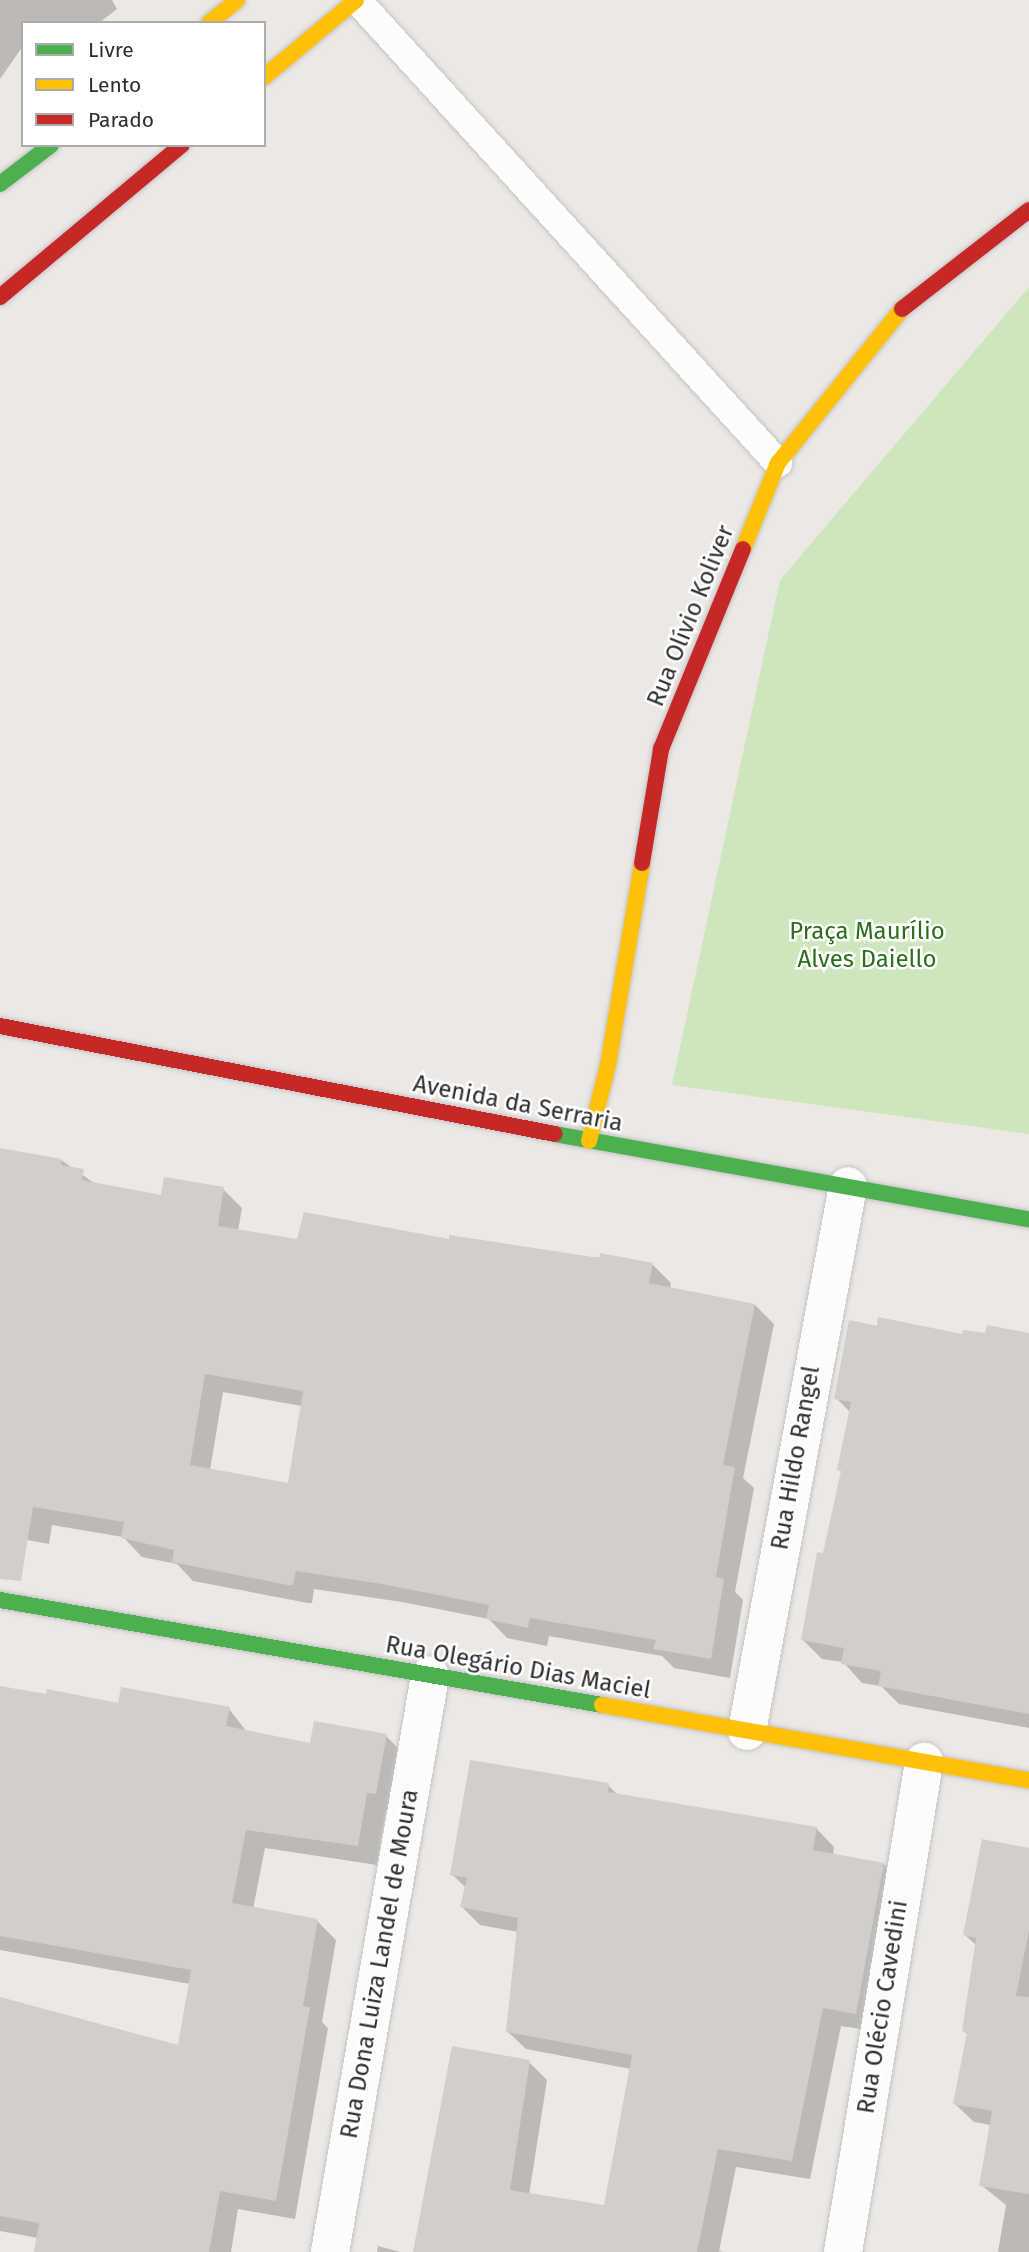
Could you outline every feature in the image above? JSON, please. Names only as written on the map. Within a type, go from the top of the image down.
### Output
[{"type":"street","points":[[211,21],[237,0]]},
{"type":"street","points":[[266,75],[356,0]]},
{"type":"street","points":[[0,184],[48,147]]},
{"type":"street","points":[[0,297],[180,147]]},
{"type":"street","name":"Rua Olívio Koliver","points":[[589,1141],[608,1065],[661,749],[778,463],[909,301],[1029,210]]},
{"type":"street","name":"Avenida da Serraria","points":[[0,1026],[589,1141],[1029,1219]]},
{"type":"street","name":"Rua Hildo Rangel","points":[[747,1731],[848,1186]]},
{"type":"street","name":"Rua Olegário Dias Maciel","points":[[0,1600],[1029,1780]]},
{"type":"street","name":"Rua Dona Luiza Landel de Moura","points":[[330,2252],[430,1675]]},
{"type":"street","name":"Rua Olécio Cavedini","points":[[843,2252],[924,1762]]},
{"type":"lane","points":[[356,0],[778,463]]},
{"type":"green space","name":"Praça Maurílio Alves Daiello","points":[[1029,287],[1029,1134],[672,1085],[780,580]]},
{"type":"building","points":[[0,1148],[62,1159],[61,1165],[84,1169],[82,1180],[161,1195],[164,1177],[224,1187],[218,1226],[297,1239],[304,1212],[449,1239],[449,1235],[599,1258],[600,1253],[653,1263],[649,1283],[755,1304],[723,1465],[735,1467],[716,1577],[724,1579],[711,1659],[653,1649],[656,1640],[530,1618],[528,1628],[486,1619],[489,1605],[382,1584],[296,1571],[293,1585],[288,1585],[172,1562],[174,1550],[121,1538],[124,1522],[33,1507],[21,1581],[0,1579]],"holes":[[[205,1374],[303,1391],[288,1483],[190,1465]]]},
{"type":"building","points":[[878,1317],[962,1334],[963,1330],[985,1333],[987,1325],[1029,1333],[1029,1714],[878,1686],[881,1671],[841,1664],[844,1648],[801,1640],[817,1552],[823,1553],[841,1471],[837,1470],[851,1402],[834,1399],[849,1320],[877,1326]]},
{"type":"building","points":[[0,1686],[46,1694],[47,1689],[118,1703],[121,1687],[230,1707],[226,1726],[310,1743],[314,1721],[387,1734],[376,1794],[367,1793],[358,1846],[246,1830],[232,1903],[318,1919],[303,2006],[310,2007],[276,2201],[220,2191],[209,2252],[34,2252],[39,2223],[0,2216],[0,1997],[178,2045],[191,1970],[0,1936]]},
{"type":"building","points":[[470,1760],[609,1783],[608,1792],[817,1827],[813,1850],[884,1863],[856,2014],[823,2008],[792,2161],[718,2149],[697,2252],[413,2252],[452,2046],[530,2060],[510,2190],[604,2205],[632,2055],[506,2032],[518,1918],[460,1907],[467,1878],[450,1875]]},
{"type":"building","points":[[982,1839],[1029,1848],[1029,1930],[1016,1996],[1029,1997],[1029,2194],[979,2186],[992,2111],[953,2104],[967,2032],[962,2031],[976,1938],[963,1935]]},
{"type":"traffic: fast","points":[[0,184],[48,147]]},
{"type":"traffic: fast","points":[[555,1134],[1029,1219]]},
{"type":"traffic: fast","points":[[0,1600],[602,1705]]},
{"type":"traffic: slow","points":[[211,21],[237,0]]},
{"type":"traffic: slow","points":[[266,75],[356,0]]},
{"type":"traffic: slow","points":[[743,549],[778,463],[902,309]]},
{"type":"traffic: slow","points":[[589,1141],[608,1065],[642,863]]},
{"type":"traffic: slow","points":[[602,1705],[1029,1780]]},
{"type":"traffic: jam","points":[[0,297],[180,147]]},
{"type":"traffic: jam","points":[[902,309],[1029,210]]},
{"type":"traffic: jam","points":[[642,863],[661,749],[743,549]]},
{"type":"traffic: jam","points":[[0,1026],[555,1134]]}]
